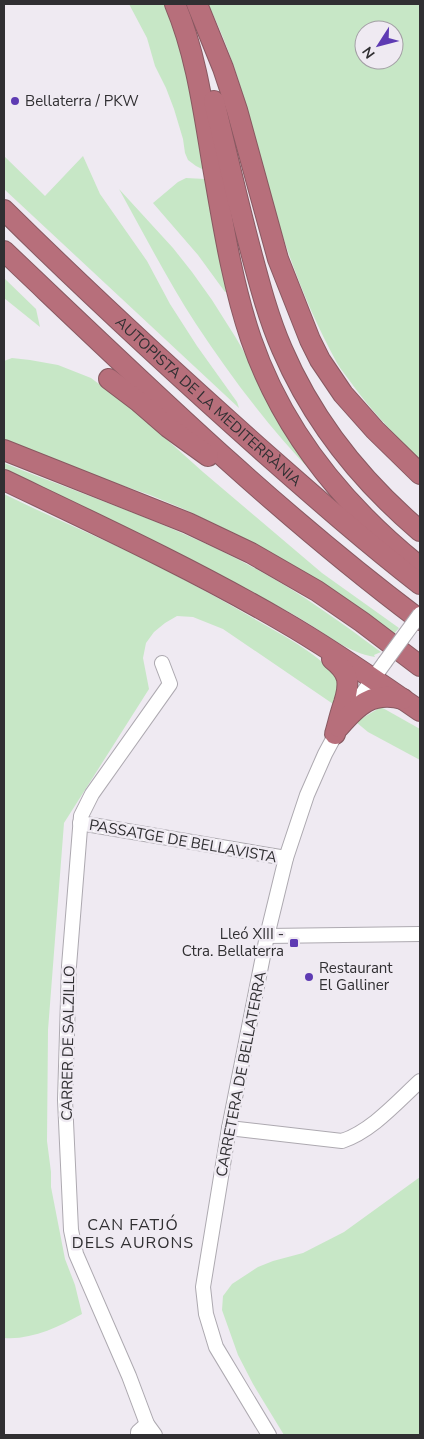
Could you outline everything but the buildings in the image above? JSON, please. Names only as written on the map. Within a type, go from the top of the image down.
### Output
[{"type":"highway","points":[[175,4],[183,22],[199,87],[223,225],[240,303],[251,340],[272,390],[298,437],[318,465],[379,530],[420,567]]},
{"type":"highway","points":[[185,4],[196,32],[207,71],[258,279],[282,349],[310,405],[341,451],[386,501],[420,531]]},
{"type":"highway","points":[[197,4],[234,101],[278,260],[310,340],[320,360],[343,394],[375,430],[419,473]]},
{"type":"highway","name":"AUTOPISTA DE LA MEDITERRÀNIA","points":[[4,210],[67,272],[193,388],[319,500],[420,584]]},
{"type":"highway","name":"AUTOPISTA DE LA MEDITERRÀNIA","points":[[4,251],[168,405],[301,524],[420,620]]},
{"type":"highway","points":[[109,379],[168,427],[301,524]]},
{"type":"highway","points":[[4,450],[180,520],[251,553],[317,591],[420,666]]},
{"type":"highway","points":[[4,480],[146,548],[284,622],[356,657],[371,662],[385,662],[386,673],[391,683],[412,705]]},
{"type":"highway","points":[[284,622],[412,705]]},
{"type":"highway","points":[[284,622],[339,664],[346,675],[347,694],[337,731]]},
{"type":"highway","points":[[337,731],[354,711],[370,699],[392,696],[412,705]]},
{"type":"street","name":"CARRETERA DE BELLATERRA","points":[[269,1435],[216,1347],[206,1314],[203,1287],[229,1128],[267,936],[286,858],[308,795],[337,731],[420,614]]},
{"type":"street","name":"CARRER DE SALZILLO","points":[[151,1430],[76,1254],[71,1230],[65,1100],[69,966],[81,816],[92,794],[170,684],[162,663]]},
{"type":"street","name":"PASSATGE DE BELLAVISTA","points":[[80,823],[286,858]]},
{"type":"street","points":[[267,936],[420,934]]},
{"type":"street","points":[[229,1128],[342,1141],[354,1137],[366,1129],[420,1081]]},
{"type":"street","points":[[138,1435],[138,1432],[151,1430]]},
{"type":"green space","points":[[129,4],[171,4],[174,9],[231,290],[225,292],[198,255],[153,203],[178,182],[186,178],[205,179],[204,170],[188,160],[174,109],[155,66],[147,38]]},
{"type":"green space","points":[[208,4],[420,4],[420,460],[384,424],[342,371],[317,324],[285,243],[245,101],[229,52]]},
{"type":"green space","points":[[4,156],[45,196],[83,156],[100,194],[147,261],[170,304],[237,402],[239,408],[4,189]]},
{"type":"green space","points":[[119,189],[173,248],[212,300],[314,474],[267,421],[209,344],[156,257]]},
{"type":"green space","points":[[4,278],[36,309],[40,327],[4,298]]},
{"type":"green space","points":[[12,358],[58,365],[91,378],[135,411],[203,472],[322,573],[399,628],[393,635],[325,584],[235,534],[186,510],[150,495],[66,466],[4,440],[4,361]]},
{"type":"green space","points":[[4,463],[165,526],[228,554],[306,599],[381,652],[374,655],[375,657],[346,647],[287,611],[232,582],[4,473]]},
{"type":"green space","points":[[4,494],[139,556],[280,633],[303,647],[323,663],[339,682],[336,706],[223,629],[193,617],[177,616],[154,632],[146,643],[143,658],[149,689],[64,823],[48,1030],[47,1141],[51,1187],[65,1259],[75,1285],[82,1314],[44,1332],[14,1338],[4,1338]]},
{"type":"green space","points":[[381,707],[420,729],[420,760],[368,732],[356,722]]},
{"type":"green space","points":[[420,1177],[420,1435],[284,1435],[238,1355],[222,1310],[223,1296],[232,1284],[258,1267],[303,1253],[344,1232]]},
{"type":"place","name":"Bellaterra / PKW","points":[[15,101]]},
{"type":"place","name":"Lleó XIII - Ctra. Bellaterra","points":[[294,943]]},
{"type":"place","name":"Restaurant El Galliner","points":[[309,977]]},
{"type":"district","name":"CAN FATJÓ DELS AURONS","points":[[133,1234]]}]
